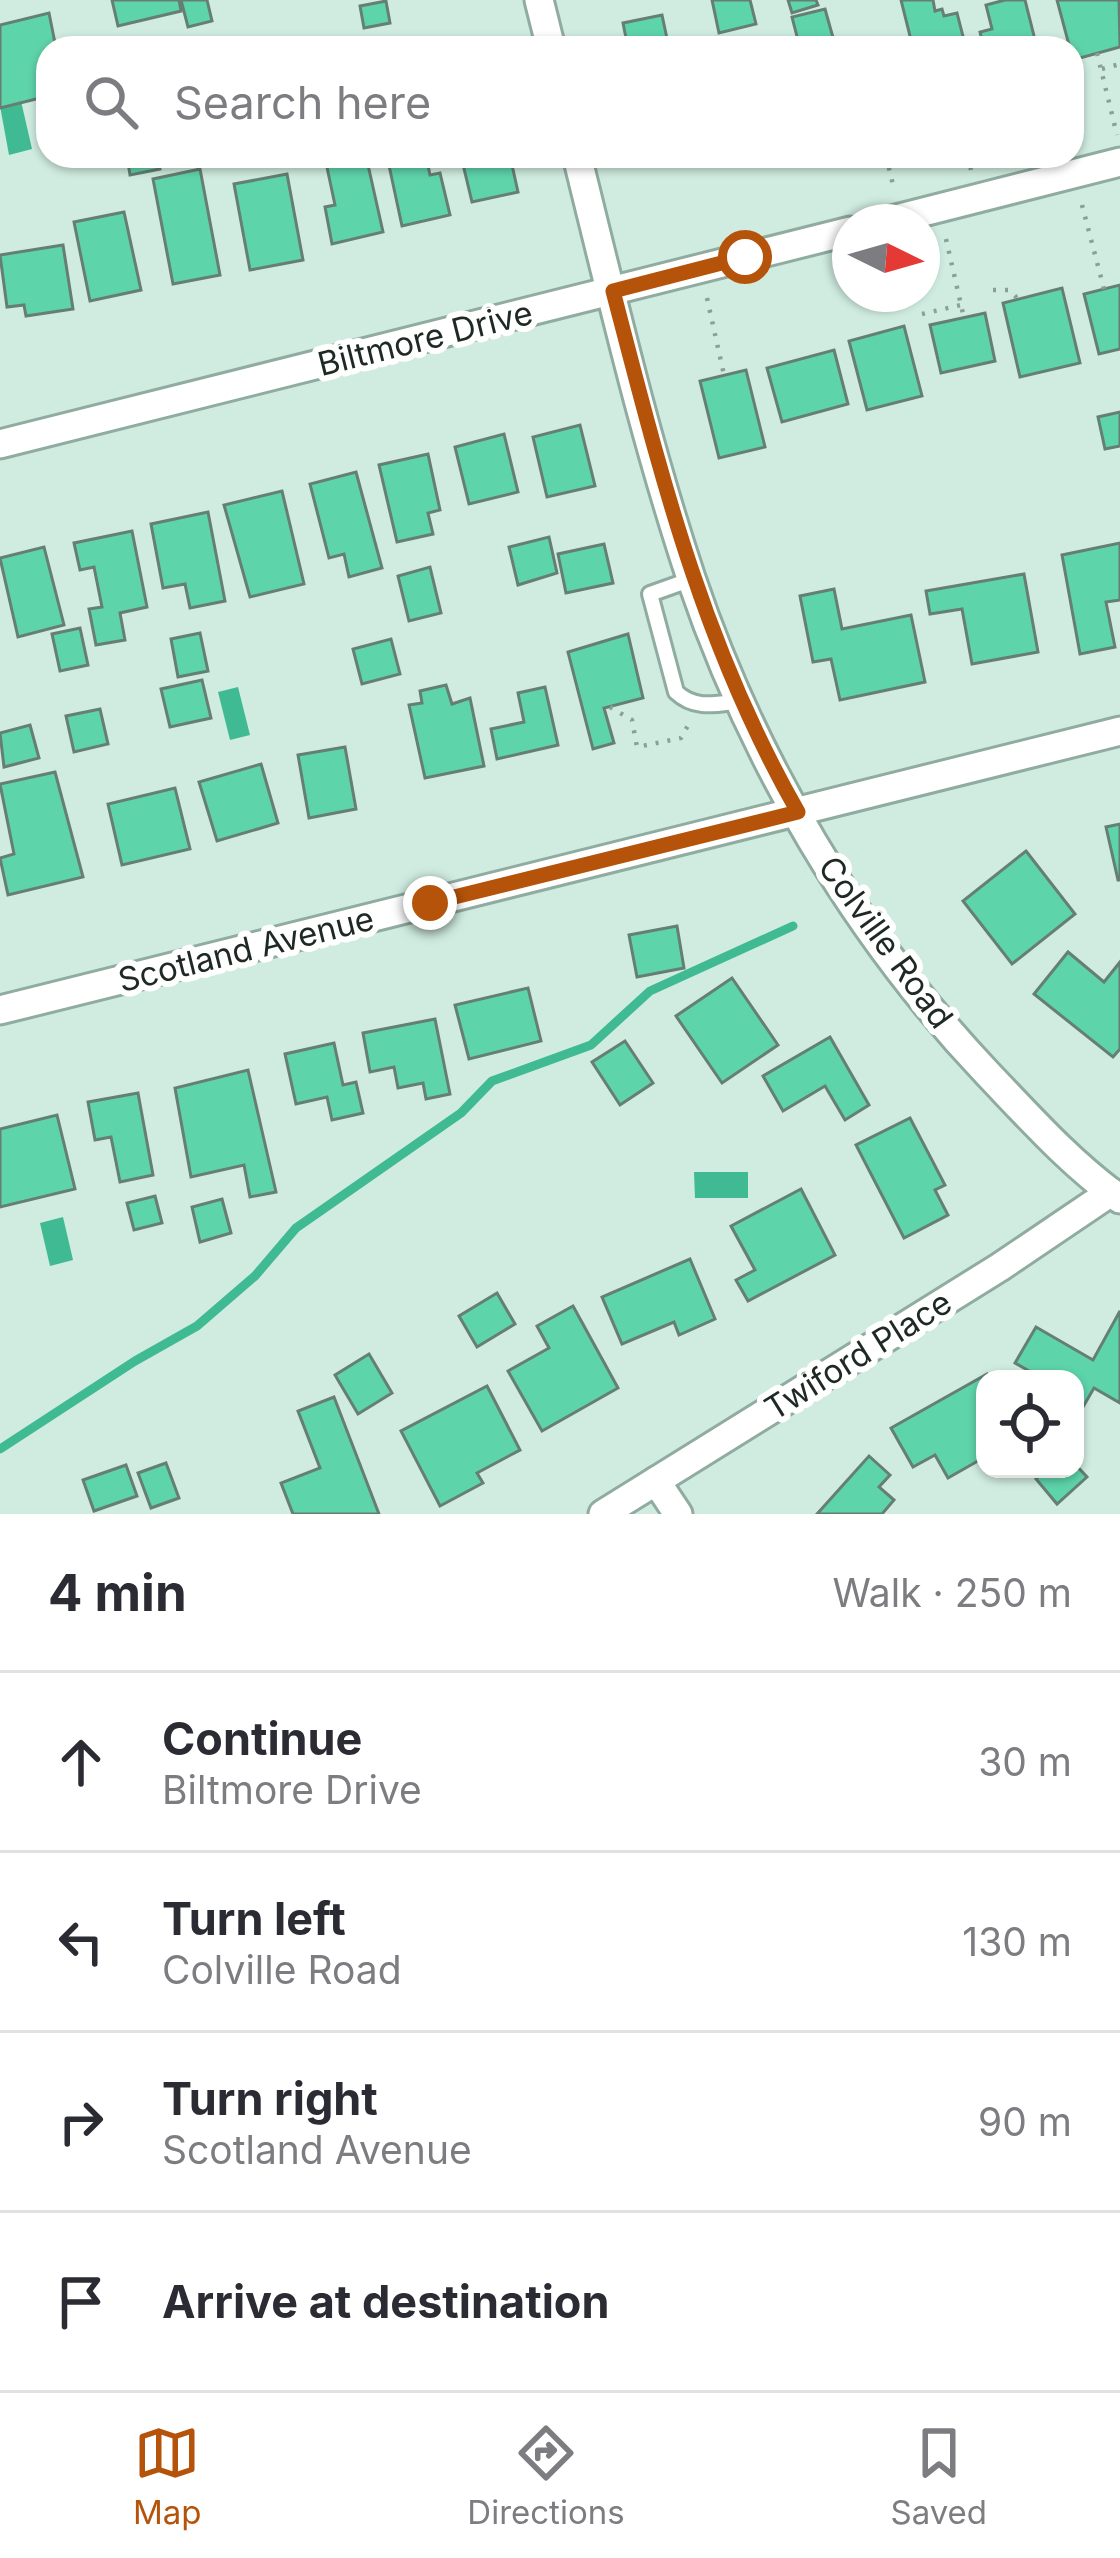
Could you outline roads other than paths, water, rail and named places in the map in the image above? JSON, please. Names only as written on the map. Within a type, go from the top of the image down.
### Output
[{"type":"street","points":[[539,0],[547,36]]},
{"type":"street","points":[[1084,159],[1118,148]]},
{"type":"street","name":"Colville Road","points":[[581,168],[692,579],[740,701],[846,896],[929,1009],[1049,1138],[1116,1196]]},
{"type":"street","points":[[940,204],[1055,168]]},
{"type":"street","name":"Biltmore Drive","points":[[0,444],[832,236]]},
{"type":"street","name":"Scotland Avenue","points":[[0,1010],[1120,731]]},
{"type":"street","name":"Twiford Place","points":[[603,1514],[1116,1196]]},
{"type":"street","points":[[656,1481],[678,1514]]},
{"type":"lane","points":[[692,579],[650,594],[676,692],[688,703],[699,705],[740,701]]},
{"type":"waterway","points":[[0,1449],[197,1326],[255,1276],[296,1228],[461,1113],[492,1081],[591,1045],[650,991],[793,926]]}]
